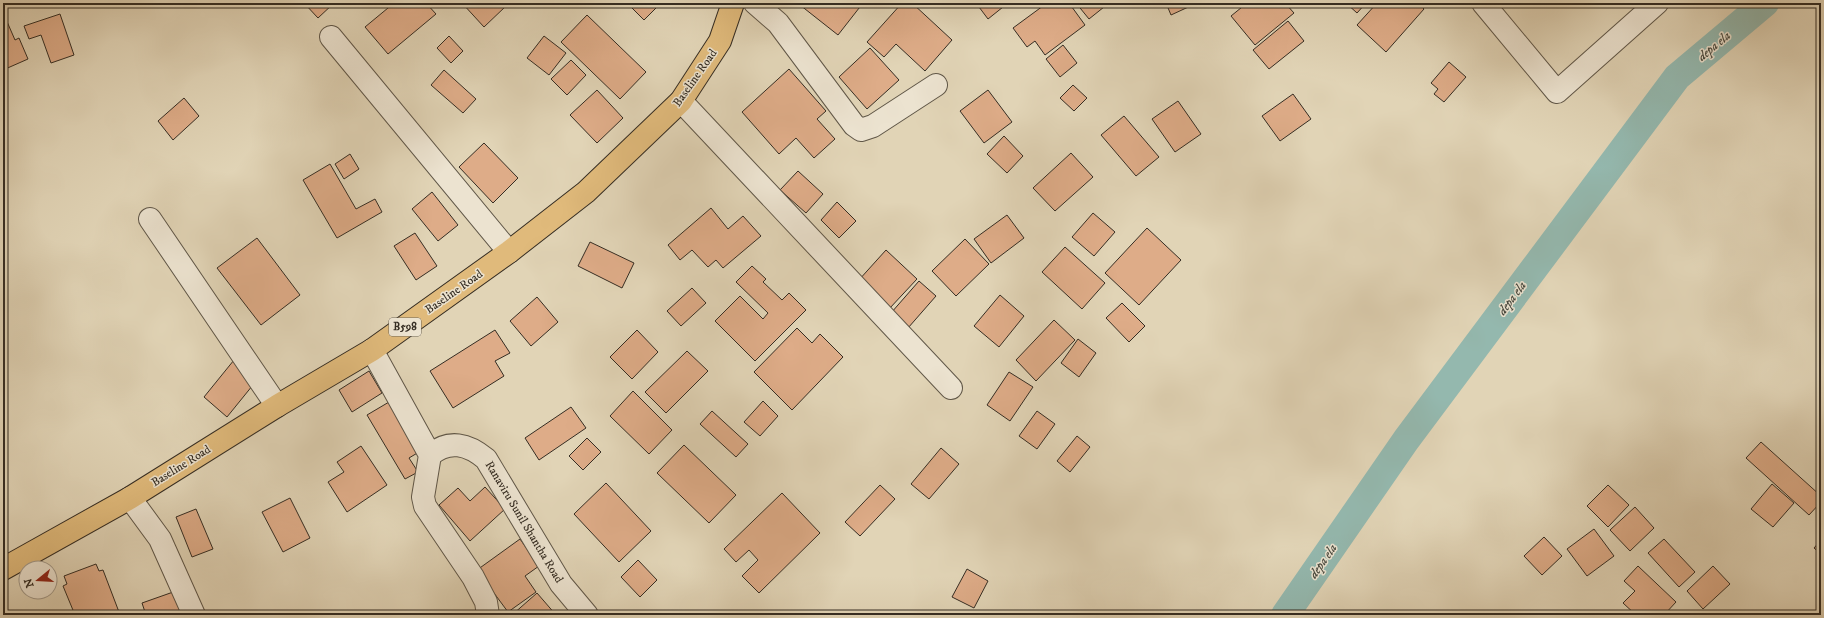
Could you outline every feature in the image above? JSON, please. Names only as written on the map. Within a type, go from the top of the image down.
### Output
[{"type":"main road","name":"Baseline Road","points":[[3,568],[130,498],[277,406],[372,350],[509,252],[586,192],[681,101],[720,41],[733,3]]},
{"type":"street","points":[[755,3],[778,23],[854,125],[861,130],[873,126],[936,85]]},
{"type":"street","points":[[1483,3],[1557,92],[1657,3]]},
{"type":"street","points":[[331,37],[509,252]]},
{"type":"street","points":[[681,101],[951,388]]},
{"type":"street","points":[[150,219],[277,406]]},
{"type":"street","points":[[372,350],[430,455],[423,497],[424,506],[473,577],[486,602],[488,615]]},
{"type":"street","name":"Ranaviru Sunil Shantha Road","points":[[430,455],[438,448],[450,445],[462,446],[476,450],[486,458],[561,584],[587,615]]},
{"type":"street","points":[[130,498],[160,539],[194,615]]},
{"type":"building","points":[[304,3],[334,3],[318,18]]},
{"type":"building","points":[[394,3],[426,3],[436,14],[388,54],[365,27]]},
{"type":"building","points":[[462,3],[504,3],[506,6],[484,27]]},
{"type":"building","points":[[627,3],[661,3],[644,20]]},
{"type":"building","points":[[801,3],[863,3],[838,35],[800,5]]},
{"type":"building","points":[[902,3],[912,3],[952,40],[925,71],[896,44],[884,57],[867,42]]},
{"type":"building","points":[[976,3],[1008,3],[988,19]]},
{"type":"building","points":[[1047,3],[1069,3],[1085,25],[1045,55],[1035,41],[1027,47],[1013,28]]},
{"type":"building","points":[[1076,3],[1101,3],[1104,7],[1089,19]]},
{"type":"building","points":[[1166,3],[1197,3],[1171,15]]},
{"type":"building","points":[[1247,3],[1285,3],[1294,13],[1255,45],[1231,16]]},
{"type":"building","points":[[1346,3],[1366,3],[1357,13]]},
{"type":"building","points":[[1377,3],[1418,3],[1424,9],[1386,52],[1357,25]]},
{"type":"building","points":[[60,14],[74,55],[51,63],[41,35],[29,39],[24,26]]},
{"type":"building","points":[[587,15],[646,72],[620,99],[561,42]]},
{"type":"building","points":[[5,17],[15,40],[19,38],[28,59],[3,70],[3,18]]},
{"type":"building","points":[[1288,21],[1304,41],[1269,69],[1253,50]]},
{"type":"building","points":[[449,36],[463,51],[451,63],[437,48]]},
{"type":"building","points":[[544,36],[566,53],[549,75],[527,58]]},
{"type":"building","points":[[1063,45],[1077,63],[1060,77],[1046,59]]},
{"type":"building","points":[[870,48],[899,80],[867,109],[839,77]]},
{"type":"building","points":[[571,60],[586,75],[567,95],[551,79]]},
{"type":"building","points":[[1449,62],[1466,77],[1444,102],[1434,94],[1438,89],[1431,83]]},
{"type":"building","points":[[789,69],[826,111],[817,119],[835,139],[814,158],[796,138],[779,154],[742,112]]},
{"type":"building","points":[[444,70],[476,99],[463,113],[431,85]]},
{"type":"building","points":[[1073,85],[1087,98],[1074,111],[1060,98]]},
{"type":"building","points":[[597,90],[623,118],[597,143],[570,115]]},
{"type":"building","points":[[988,90],[1012,122],[984,143],[960,111]]},
{"type":"building","points":[[1293,94],[1311,119],[1280,141],[1262,116]]},
{"type":"building","points":[[184,98],[199,116],[173,140],[158,121]]},
{"type":"building","points":[[1178,101],[1201,134],[1175,152],[1152,119]]},
{"type":"building","points":[[1124,116],[1159,157],[1136,176],[1101,135]]},
{"type":"building","points":[[1004,136],[1023,156],[1007,173],[987,154]]},
{"type":"building","points":[[484,143],[518,178],[493,203],[459,167]]},
{"type":"building","points":[[1071,153],[1093,177],[1055,211],[1033,188]]},
{"type":"building","points":[[350,154],[359,169],[344,179],[335,164]]},
{"type":"building","points":[[330,164],[356,209],[375,199],[382,212],[337,238],[303,180]]},
{"type":"building","points":[[798,171],[823,194],[806,213],[780,190]]},
{"type":"building","points":[[432,192],[458,225],[438,241],[412,209]]},
{"type":"building","points":[[837,202],[856,221],[839,238],[821,220]]},
{"type":"building","points":[[711,208],[728,229],[743,216],[761,236],[723,268],[716,260],[708,267],[692,250],[680,260],[668,245]]},
{"type":"building","points":[[1093,213],[1115,232],[1094,256],[1072,237]]},
{"type":"building","points":[[1007,215],[1024,238],[991,263],[974,239]]},
{"type":"building","points":[[1147,228],[1181,260],[1139,305],[1105,273]]},
{"type":"building","points":[[415,233],[437,266],[416,280],[394,246]]},
{"type":"building","points":[[257,238],[300,295],[261,325],[217,268]]},
{"type":"building","points":[[965,239],[989,264],[956,296],[932,271]]},
{"type":"building","points":[[590,242],[634,263],[622,288],[578,266]]},
{"type":"building","points":[[1065,247],[1105,283],[1082,309],[1042,272]]},
{"type":"building","points":[[886,250],[917,279],[889,309],[858,281]]},
{"type":"building","points":[[752,266],[766,279],[763,282],[782,300],[789,293],[806,310],[755,361],[715,321],[740,296],[763,319],[768,313],[736,282]]},
{"type":"building","points":[[919,281],[936,296],[908,328],[891,313]]},
{"type":"building","points":[[692,288],[706,303],[681,326],[667,311]]},
{"type":"building","points":[[1000,295],[1024,316],[999,347],[974,326]]},
{"type":"building","points":[[537,297],[558,322],[531,346],[510,321]]},
{"type":"building","points":[[1122,303],[1145,326],[1129,342],[1106,318]]},
{"type":"building","points":[[1054,320],[1075,340],[1036,381],[1016,360]]},
{"type":"building","points":[[797,328],[812,343],[820,334],[843,357],[792,410],[754,372]]},
{"type":"building","points":[[495,330],[510,353],[495,361],[504,376],[453,408],[430,371]]},
{"type":"building","points":[[637,330],[658,352],[632,379],[610,357]]},
{"type":"building","points":[[1078,339],[1096,353],[1079,377],[1061,363]]},
{"type":"building","points":[[687,351],[708,371],[666,413],[645,392]]},
{"type":"building","points":[[234,360],[257,380],[227,417],[204,397]]},
{"type":"building","points":[[369,371],[382,393],[352,412],[339,390]]},
{"type":"building","points":[[1009,372],[1033,387],[1010,421],[987,405]]},
{"type":"building","points":[[633,391],[672,430],[649,454],[610,416]]},
{"type":"building","points":[[763,401],[778,416],[760,436],[744,422]]},
{"type":"building","points":[[389,402],[419,452],[409,458],[418,472],[405,479],[367,415]]},
{"type":"building","points":[[571,407],[586,428],[539,460],[525,438]]},
{"type":"building","points":[[712,411],[748,444],[736,457],[700,424]]},
{"type":"building","points":[[1037,411],[1055,424],[1037,449],[1019,436]]},
{"type":"building","points":[[1077,436],[1090,447],[1070,472],[1057,461]]},
{"type":"building","points":[[587,438],[601,452],[583,470],[569,456]]},
{"type":"building","points":[[1761,442],[1821,496],[1821,502],[1809,515],[1746,458]]},
{"type":"building","points":[[684,445],[736,495],[709,523],[657,473]]},
{"type":"building","points":[[361,446],[387,485],[347,512],[328,482],[344,472],[337,462]]},
{"type":"building","points":[[941,448],[959,464],[929,499],[911,484]]},
{"type":"building","points":[[606,483],[651,531],[619,562],[574,514]]},
{"type":"building","points":[[1772,484],[1794,503],[1773,527],[1751,509]]},
{"type":"building","points":[[880,485],[895,499],[860,536],[845,522]]},
{"type":"building","points":[[1608,485],[1629,505],[1608,527],[1587,506]]},
{"type":"building","points":[[485,487],[505,509],[470,541],[439,505],[458,488],[470,501]]},
{"type":"building","points":[[782,493],[820,533],[759,593],[742,576],[758,560],[749,550],[736,562],[724,549]]},
{"type":"building","points":[[290,498],[310,538],[283,552],[262,512]]},
{"type":"building","points":[[1635,507],[1654,528],[1630,551],[1610,530]]},
{"type":"building","points":[[196,509],[213,549],[192,557],[176,517]]},
{"type":"building","points":[[1594,529],[1614,556],[1587,576],[1567,549]]},
{"type":"building","points":[[1544,537],[1562,556],[1542,575],[1524,556]]},
{"type":"building","points":[[520,539],[539,566],[525,576],[536,592],[508,612],[477,570]]},
{"type":"building","points":[[1664,539],[1695,572],[1679,587],[1648,553]]},
{"type":"building","points":[[1821,540],[1821,554],[1814,548]]},
{"type":"building","points":[[638,560],[657,580],[640,597],[621,577]]},
{"type":"building","points":[[96,564],[99,571],[103,570],[119,612],[111,615],[75,615],[63,586],[67,584],[64,576]]},
{"type":"building","points":[[1638,566],[1676,602],[1664,615],[1636,615],[1623,603],[1635,591],[1624,581]]},
{"type":"building","points":[[1713,566],[1730,584],[1703,609],[1687,591]]},
{"type":"building","points":[[967,569],[988,581],[974,608],[952,597]]},
{"type":"building","points":[[176,591],[184,615],[146,615],[142,603]]},
{"type":"building","points":[[537,593],[556,615],[512,615]]},
{"type":"waterway","name":"depa ela","points":[[1285,615],[1406,440],[1677,77],[1765,3]]}]
